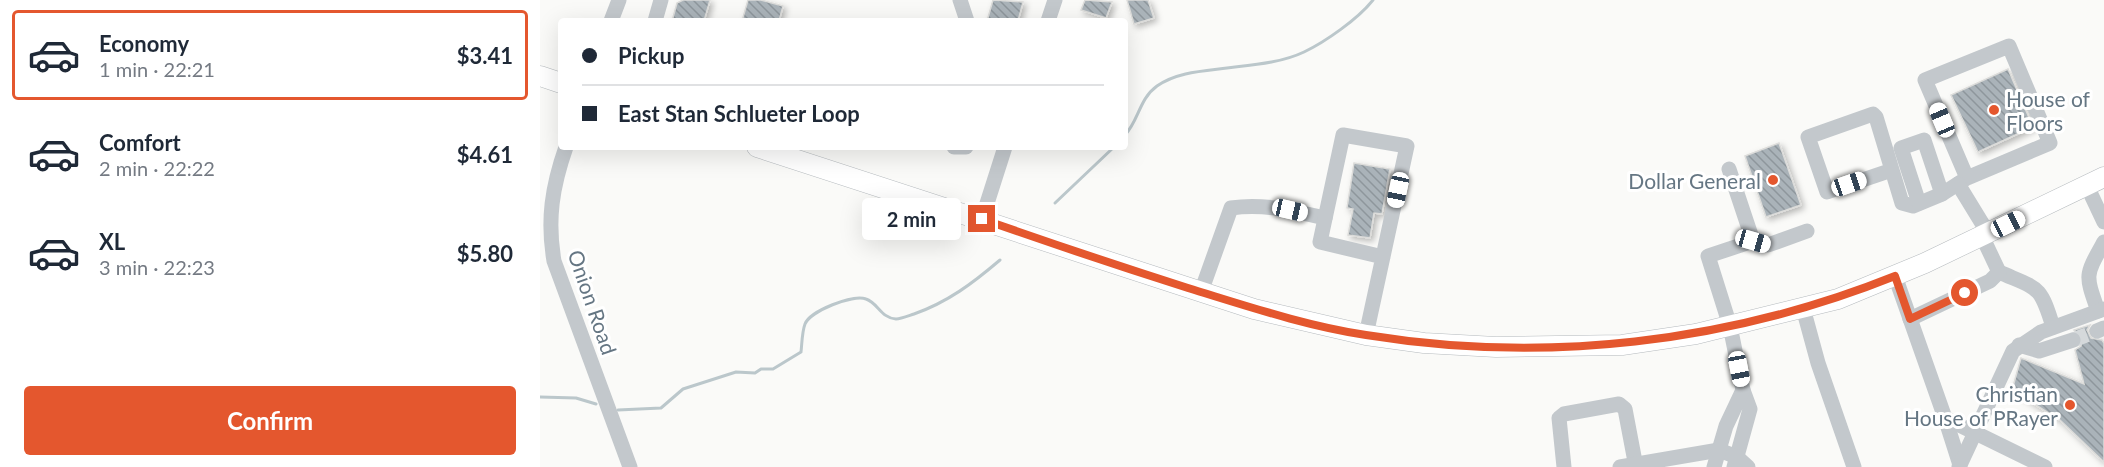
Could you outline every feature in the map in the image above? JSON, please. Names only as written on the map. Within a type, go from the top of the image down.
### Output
[{"type":"main road","points":[[540,76],[558,82]]},
{"type":"main road","points":[[776,150],[794,153],[1201,292],[1314,325],[1366,335],[1436,343],[1558,347],[1622,345],[1730,326],[1838,299],[1895,276],[2095,182]]},
{"type":"street","points":[[612,18],[619,0]]},
{"type":"street","points":[[656,18],[661,0]]},
{"type":"street","points":[[960,0],[966,18]]},
{"type":"street","points":[[1049,18],[1055,0]]},
{"type":"street","points":[[1892,170],[1827,192],[1808,136],[1873,114],[1876,117],[1902,203],[1912,206],[1942,194],[1962,181],[2050,143],[2009,45],[1925,80],[1962,181],[1999,272],[2034,287],[2043,295],[2053,327]]},
{"type":"street","points":[[1366,335],[1383,257],[1407,146],[1342,135],[1320,242],[1383,257]]},
{"type":"street","points":[[1919,203],[1901,148],[1924,140],[1942,194]]},
{"type":"street","name":"Onion Road","points":[[565,150],[555,179],[549,212],[547,262],[630,467]]},
{"type":"street","points":[[982,219],[1004,150]]},
{"type":"street","points":[[1729,169],[1753,241]]},
{"type":"street","points":[[2095,182],[2104,222]]},
{"type":"street","points":[[1201,292],[1231,208],[1253,204],[1272,206],[1325,218]]},
{"type":"street","points":[[1620,467],[1719,450],[1740,464],[1750,409],[1743,390],[1730,326],[1708,256],[1753,241],[1768,245],[1807,231]]},
{"type":"street","points":[[1959,466],[2013,351],[2019,345],[2053,327],[2101,310],[2087,280],[2088,270],[2104,242]]},
{"type":"street","points":[[1910,319],[1990,281],[1999,272]]},
{"type":"street","points":[[1895,276],[1945,418],[1959,466]]},
{"type":"street","points":[[1803,308],[1818,363],[1854,467]]},
{"type":"street","points":[[2019,345],[2039,351],[2073,340]]},
{"type":"street","points":[[1714,467],[1726,426],[1743,390]]},
{"type":"street","points":[[1564,467],[1559,418],[1564,414],[1619,405],[1625,409],[1636,466]]},
{"type":"street","points":[[1945,418],[1973,434],[2045,467]]},
{"type":"building","points":[[683,0],[710,0],[705,18],[673,18],[677,3]]},
{"type":"building","points":[[748,0],[761,0],[783,6],[780,18],[743,18]]},
{"type":"building","points":[[993,0],[1023,2],[1019,18],[988,18]]},
{"type":"building","points":[[1085,0],[1112,2],[1106,18],[1081,10]]},
{"type":"building","points":[[1127,0],[1148,0],[1154,18],[1134,24]]},
{"type":"building","name":"House of Floors","points":[[2008,69],[2033,127],[1978,152],[1951,95]]},
{"type":"building","name":"Dollar General","points":[[1779,143],[1801,205],[1766,217],[1745,156]]},
{"type":"building","points":[[1354,163],[1390,169],[1382,214],[1374,213],[1370,238],[1348,235],[1353,209],[1347,208]]},
{"type":"building","name":"Christian House of PRayer","points":[[2090,325],[2087,330],[2091,338],[2102,340],[2104,343],[2104,462],[2060,420],[2012,390],[2021,358],[2084,384],[2075,350],[2081,346],[2082,338],[2074,330]]},
{"type":"waterway","points":[[1128,131],[1146,97],[1165,81],[1190,73],[1266,63],[1295,56],[1341,29],[1373,0]]},
{"type":"waterway","points":[[1055,203],[1111,150]]},
{"type":"waterway","points":[[618,410],[661,408],[683,389],[736,372],[755,373],[761,369],[773,369],[801,352],[805,324],[809,319],[823,309],[842,301],[866,299],[887,316],[902,318],[949,298],[1000,260]]},
{"type":"waterway","points":[[540,397],[576,398],[596,404]]},
{"type":"tunnel","points":[[2073,340],[2097,331]]},
{"type":"place","name":"House of Floors","points":[[1994,110]]},
{"type":"place","name":"Dollar General","points":[[1773,180]]},
{"type":"place","name":"Christian House of PRayer","points":[[2070,405]]},
{"type":"route","points":[[982,219],[1254,309],[1349,332],[1424,343],[1558,347],[1622,345],[1696,334],[1767,318],[1838,299],[1895,276],[1910,319],[1965,293]]}]
